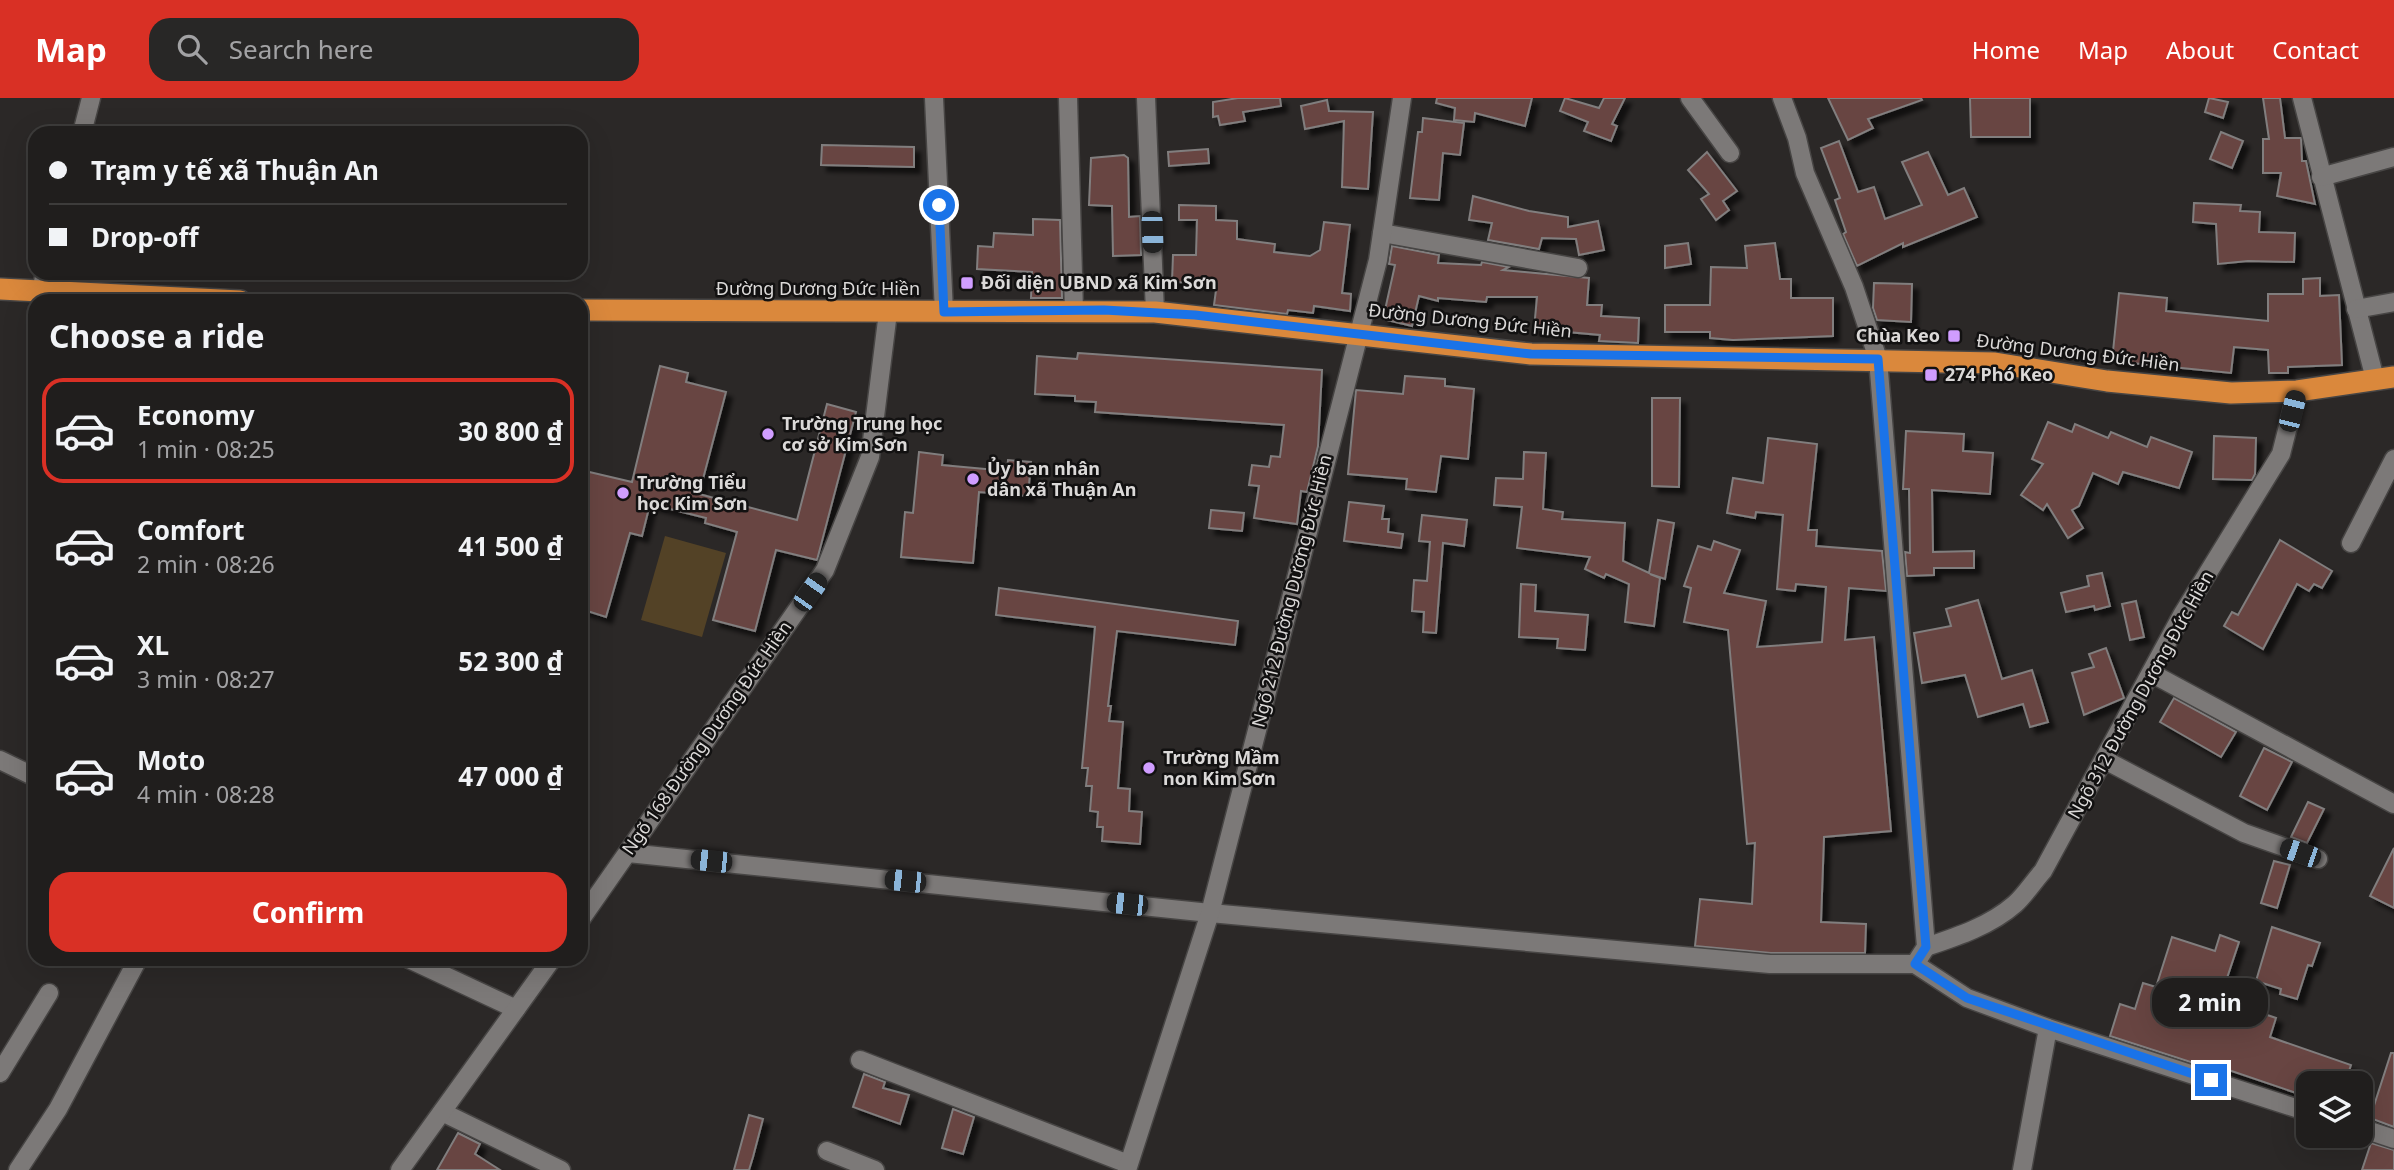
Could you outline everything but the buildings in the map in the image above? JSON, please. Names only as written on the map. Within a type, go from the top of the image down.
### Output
[{"type":"highway","points":[[0,289],[43,282],[167,294]]},
{"type":"highway","name":"Đường Dương Đức Hiền","points":[[588,310],[1155,312],[1531,354],[1995,363],[2107,381],[2231,393],[2297,391],[2385,378]]},
{"type":"street","points":[[84,126],[91,98]]},
{"type":"street","points":[[934,98],[944,312]]},
{"type":"street","points":[[1068,98],[1074,311]]},
{"type":"street","points":[[1146,98],[1155,312]]},
{"type":"street","name":"Ngõ 212 Đường Dương Đức Hiền","points":[[1128,1167],[1210,913],[1378,260],[1402,98]]},
{"type":"street","points":[[1690,98],[1730,153]]},
{"type":"street","points":[[1782,98],[1797,138],[1802,166],[1854,288],[1878,359],[1926,947],[1915,964]]},
{"type":"street","points":[[2302,98],[2356,309],[2385,378]]},
{"type":"street","points":[[2321,177],[2394,157]]},
{"type":"street","points":[[1382,233],[1578,268]]},
{"type":"street","points":[[2356,309],[2394,302]]},
{"type":"street","name":"Ngõ 168 Đường Dương Đức Hiền","points":[[588,909],[825,570],[870,457],[888,312]]},
{"type":"street","name":"Ngõ 312 Đường Dương Đức Hiền","points":[[1926,947],[1958,937],[2016,904],[2043,871],[2182,615],[2281,454],[2297,391]]},
{"type":"street","points":[[2351,543],[2394,459]]},
{"type":"street","points":[[2151,673],[2394,804]]},
{"type":"street","points":[[0,760],[28,774]]},
{"type":"street","points":[[2105,760],[2244,832],[2318,859]]},
{"type":"street","points":[[628,853],[1210,913],[1770,964],[1915,964],[1967,998],[2048,1028],[2296,1108]]},
{"type":"street","points":[[18,1170],[58,1109],[134,966]]},
{"type":"street","points":[[424,966],[516,1009]]},
{"type":"street","points":[[400,1170],[547,966]]},
{"type":"street","points":[[0,1073],[49,993]]},
{"type":"street","points":[[2022,1170],[2048,1028]]},
{"type":"street","points":[[860,1060],[1128,1167]]},
{"type":"street","points":[[442,1112],[561,1170]]},
{"type":"street","points":[[2373,1132],[2394,1139]]},
{"type":"street","points":[[827,1151],[875,1170]]},
{"type":"shaded area","points":[[665,536],[726,553],[702,637],[641,620]]},
{"type":"place","name":"Đối diện UBND xã Kim Sơn","points":[[967,283]]},
{"type":"place","name":"Chùa Keo","points":[[1954,336]]},
{"type":"place","name":"274 Phó Keo","points":[[1931,375]]},
{"type":"place","name":"Trường Trung học cơ sở Kim Sơn","points":[[768,434]]},
{"type":"place","name":"Ủy ban nhân dân xã Thuận An","points":[[973,479]]},
{"type":"place","name":"Trường Tiểu học Kim Sơn","points":[[623,493]]},
{"type":"place","name":"Trường Mầm non Kim Sơn","points":[[1149,768]]},
{"type":"route","points":[[939,205],[944,312],[1104,310],[1195,315],[1531,354],[1878,359],[1926,947],[1915,964],[1967,998],[2048,1028],[2211,1080]]}]
